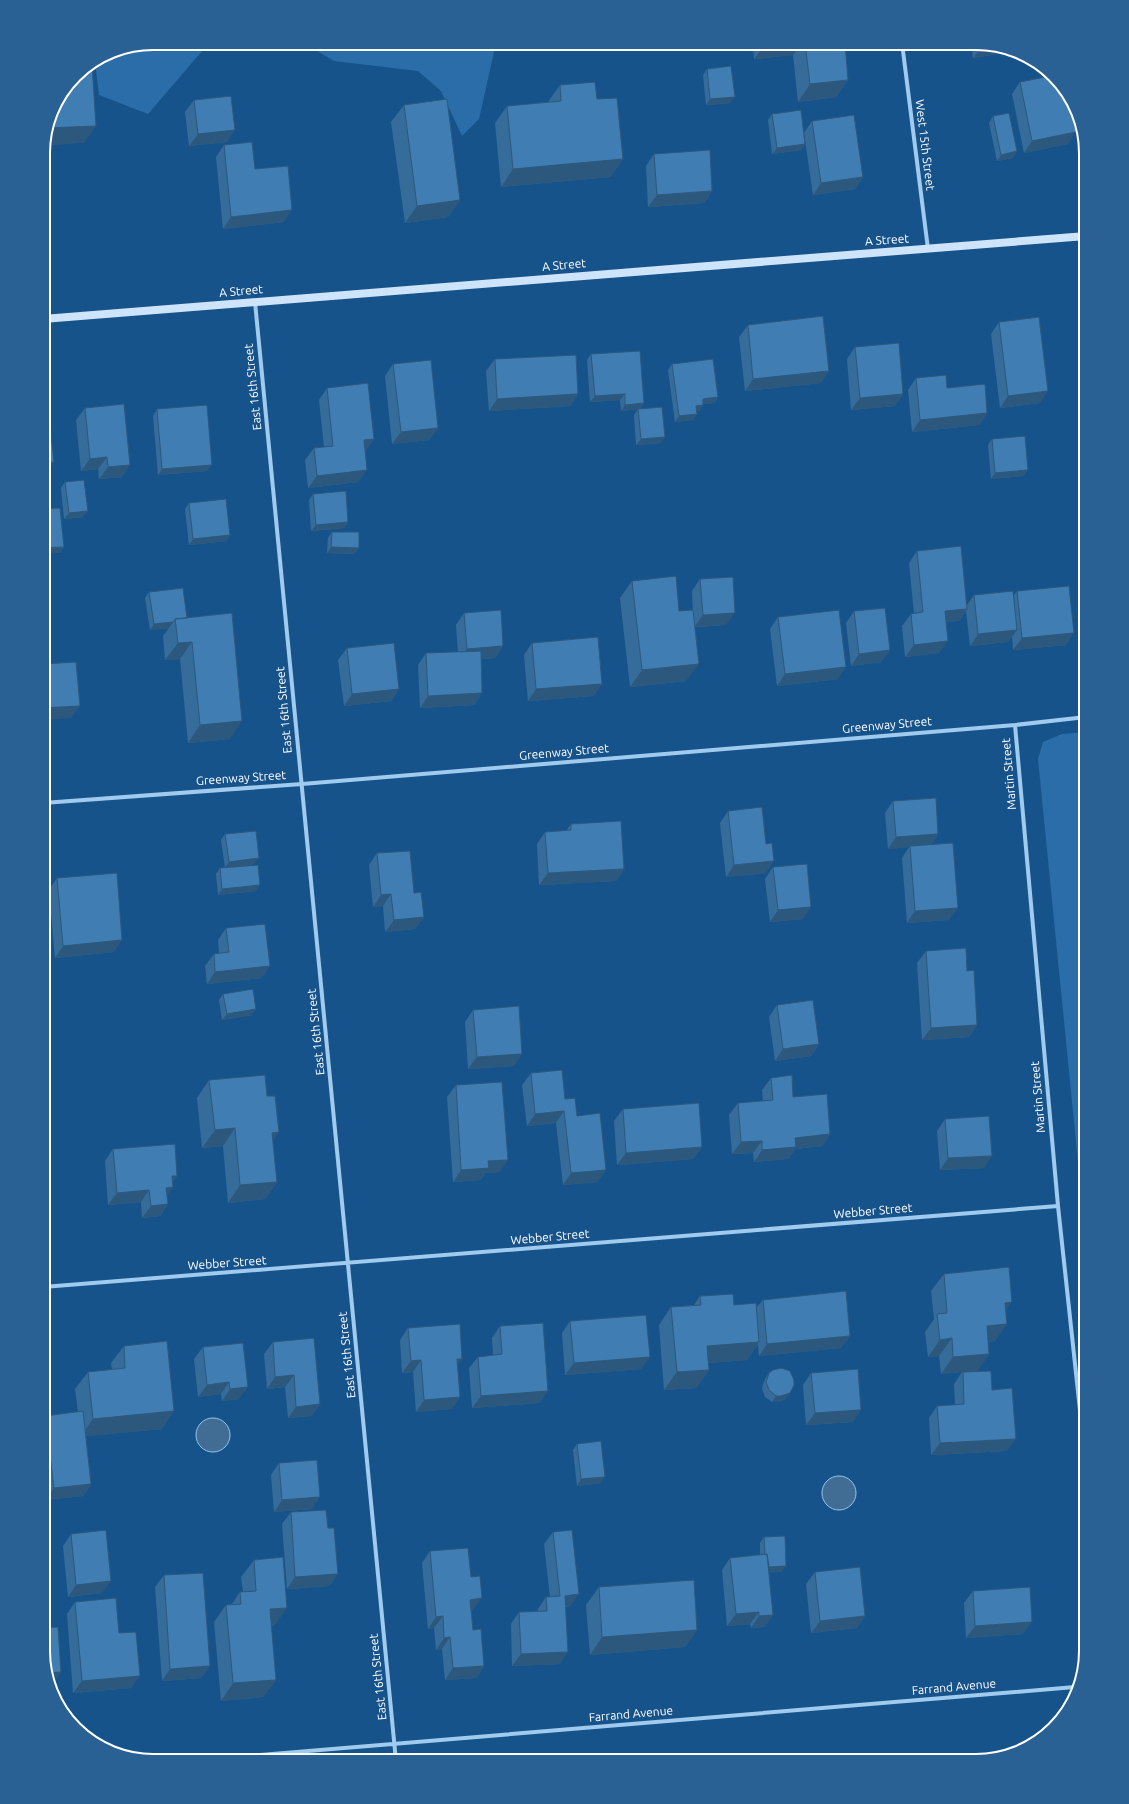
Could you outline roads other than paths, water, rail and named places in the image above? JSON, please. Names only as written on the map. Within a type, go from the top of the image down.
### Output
[{"type":"street","name":"West 15th Street","points":[[903,50],[928,249]]},
{"type":"street","name":"A Street","points":[[50,318],[1079,237]]},
{"type":"street","name":"East 16th Street","points":[[255,302],[395,1754]]},
{"type":"street","name":"Greenway Street","points":[[50,802],[302,784],[1015,725],[1079,718]]},
{"type":"street","name":"Martin Street","points":[[1015,725],[1058,1206],[1079,1401]]},
{"type":"street","name":"Webber Street","points":[[50,1286],[1058,1206]]},
{"type":"street","name":"Farrand Avenue","points":[[268,1754],[1073,1687]]}]
